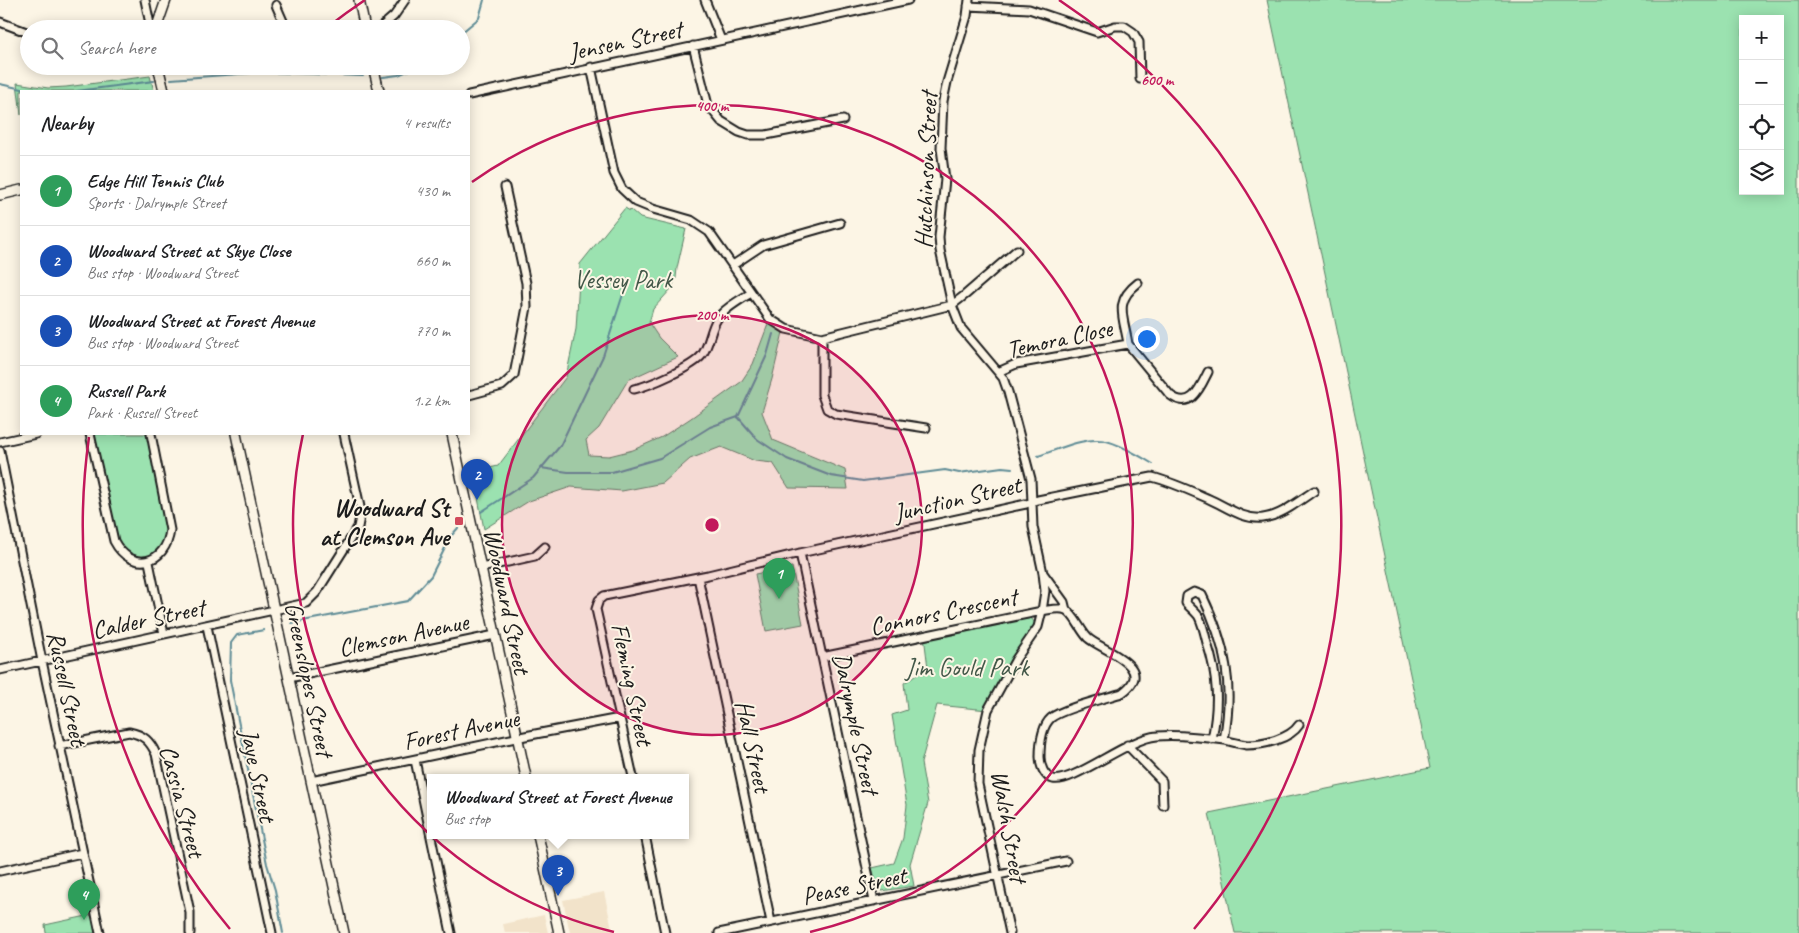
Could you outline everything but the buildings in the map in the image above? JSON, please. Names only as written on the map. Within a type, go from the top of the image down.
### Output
[{"type":"street","points":[[145,0],[151,20]]},
{"type":"street","points":[[157,20],[166,0]]},
{"type":"street","points":[[359,0],[363,20]]},
{"type":"street","points":[[389,20],[405,0]]},
{"type":"street","points":[[706,0],[721,40]]},
{"type":"street","name":"Jensen Street","points":[[470,95],[908,0]]},
{"type":"street","points":[[969,3],[1029,9],[1096,32],[1115,26],[1124,26],[1136,35],[1140,79]]},
{"type":"street","name":"Hutchinson Street","points":[[969,3],[943,101],[941,148],[945,179],[939,237],[940,250],[952,305],[961,328],[998,372],[1008,392],[1031,479],[1032,502]]},
{"type":"street","points":[[276,5],[283,20]]},
{"type":"street","points":[[0,22],[20,31]]},
{"type":"street","points":[[693,46],[708,105],[720,121],[739,132],[748,135],[766,135],[843,120]]},
{"type":"street","points":[[591,68],[614,173],[622,188],[629,196],[643,206],[700,224],[713,236],[770,319],[786,329],[822,337],[952,305],[1017,250]]},
{"type":"street","points":[[160,75],[164,90]]},
{"type":"street","points":[[375,75],[379,90]]},
{"type":"street","points":[[470,395],[502,386],[514,375],[527,307],[526,283],[505,188]]},
{"type":"street","points":[[0,195],[20,190]]},
{"type":"street","points":[[733,265],[762,245],[840,223]]},
{"type":"street","name":"Temora Close","points":[[1138,283],[1129,290],[1122,303],[1128,344],[1174,398],[1185,400],[1196,395],[1208,372]]},
{"type":"street","points":[[634,390],[651,385],[698,360],[707,347],[717,319],[751,293]]},
{"type":"street","points":[[822,337],[822,395],[826,409],[836,414],[926,428]]},
{"type":"street","name":"Temora Close","points":[[998,372],[1016,364],[1128,344]]},
{"type":"street","points":[[0,442],[32,435]]},
{"type":"street","points":[[90,435],[114,541],[123,554],[148,562],[156,558],[166,546],[170,530],[151,435]]},
{"type":"street","name":"Greenslopes Street","points":[[236,435],[344,933]]},
{"type":"street","name":"Calder Street","points":[[0,670],[299,606],[311,599],[358,527],[360,507],[344,435]]},
{"type":"street","name":"Woodward Street","points":[[452,435],[525,774]]},
{"type":"street","name":"Russell Street","points":[[0,451],[59,746],[100,933]]},
{"type":"street","name":"Junction Street","points":[[598,600],[609,594],[698,577],[1152,477],[1203,496],[1241,515],[1253,518],[1264,518],[1290,507],[1314,491]]},
{"type":"street","name":"Walsh Street","points":[[1010,933],[978,784],[979,750],[988,710],[1016,659],[1038,627],[1042,611],[1045,591],[1033,527],[1032,502]]},
{"type":"street","points":[[481,568],[535,556],[545,547]]},
{"type":"street","name":"Dalrymple Street","points":[[800,553],[874,901]]},
{"type":"street","points":[[148,562],[164,634]]},
{"type":"street","points":[[1043,573],[1064,602],[1066,610],[1088,638],[1124,659],[1131,669],[1133,679],[1128,689],[1122,693],[1061,712],[1051,718],[1045,726],[1041,739],[1040,757],[1042,768],[1049,777],[1053,779],[1065,778],[1144,738],[1158,736],[1212,739],[1247,744],[1276,740],[1291,734],[1299,725]]},
{"type":"street","name":"Hall Street","points":[[698,577],[771,922]]},
{"type":"street","points":[[1212,739],[1217,717],[1216,680],[1213,661],[1201,622],[1186,603],[1187,596],[1194,592],[1202,595],[1210,611],[1220,636],[1225,658],[1229,706],[1224,740]]},
{"type":"street","name":"Fleming Street","points":[[598,600],[596,609],[632,774]]},
{"type":"street","name":"Connors Crescent","points":[[822,657],[1042,611],[1066,610]]},
{"type":"street","name":"Jaye Street","points":[[207,626],[272,933]]},
{"type":"street","name":"Clemson Avenue","points":[[289,678],[495,635]]},
{"type":"street","name":"Forest Avenue","points":[[312,782],[620,718]]},
{"type":"street","name":"Cassia Street","points":[[59,746],[129,732],[146,738],[151,744],[156,754],[190,912],[190,933]]},
{"type":"street","points":[[1127,745],[1162,782],[1164,805]]},
{"type":"street","points":[[415,760],[427,818]]},
{"type":"street","points":[[431,839],[451,933]]},
{"type":"street","points":[[539,839],[559,933]]},
{"type":"street","points":[[646,839],[666,933]]},
{"type":"street","points":[[0,871],[82,852]]},
{"type":"street","name":"Pease Street","points":[[719,933],[1066,861]]},
{"type":"shaded area","points":[[604,892],[613,933],[570,933],[563,900]]},
{"type":"shaded area","points":[[544,915],[548,933],[505,933],[503,924]]},
{"type":"green space","points":[[1267,0],[1799,0],[1799,933],[1235,933],[1209,813],[1430,768]]},
{"type":"green space","points":[[150,76],[154,90],[20,90],[20,107],[17,83],[48,88]]},
{"type":"green space","name":"Vessey Park","points":[[625,208],[631,210],[640,218],[686,229],[676,278],[671,289],[653,309],[649,323],[659,338],[678,357],[628,380],[599,428],[586,440],[589,455],[609,456],[633,450],[662,437],[741,382],[753,364],[770,319],[784,328],[762,412],[773,440],[845,470],[848,489],[789,488],[773,463],[755,461],[721,447],[690,459],[663,483],[622,491],[571,487],[529,501],[484,529],[473,472],[498,466],[566,377],[576,329],[580,264]]},
{"type":"green space","points":[[94,435],[147,435],[164,516],[166,533],[164,543],[153,554],[138,556],[124,548],[118,541]]},
{"type":"green space","points":[[792,567],[803,624],[766,631],[755,574]]},
{"type":"green space","name":"Jim Gould Park","points":[[1028,614],[1038,627],[988,710],[937,705],[921,763],[928,803],[910,864],[914,886],[882,891],[877,885],[872,868],[894,863],[903,838],[907,805],[892,715],[907,710],[904,683],[928,668],[924,636]]},
{"type":"green space","points":[[96,914],[100,933],[46,933],[45,925]]},
{"type":"waterway","points":[[470,26],[479,18],[484,0]]},
{"type":"waterway","points":[[171,79],[224,75]]},
{"type":"waterway","points":[[338,75],[363,76]]},
{"type":"waterway","points":[[383,77],[398,75]]},
{"type":"waterway","points":[[85,90],[154,81]]},
{"type":"waterway","points":[[0,84],[27,90]]},
{"type":"waterway","points":[[481,512],[533,478],[560,446],[603,356],[628,279]]},
{"type":"waterway","points":[[541,468],[568,472],[612,472],[660,458],[710,427],[738,417],[767,355],[773,334]]},
{"type":"waterway","points":[[738,417],[757,439],[787,459],[831,476],[863,481],[945,470],[959,473],[1002,467],[1012,468]]},
{"type":"waterway","points":[[1038,456],[1075,443],[1099,440],[1119,445],[1153,464]]},
{"type":"waterway","points":[[292,623],[408,601],[431,576],[451,536],[458,528]]},
{"type":"waterway","points":[[264,630],[237,635],[231,643],[230,680],[267,864],[275,890],[283,933]]},
{"type":"place","name":"Woodward Street at Skye Close","points":[[477,500]]},
{"type":"place","name":"Woodward St at Clemson Ave","points":[[459,521]]},
{"type":"place","name":"Edge Hill Tennis Club","points":[[779,599]]},
{"type":"place","name":"Woodward Street at Forest Avenue","points":[[558,896]]},
{"type":"place","name":"Russell Park","points":[[84,920]]}]
